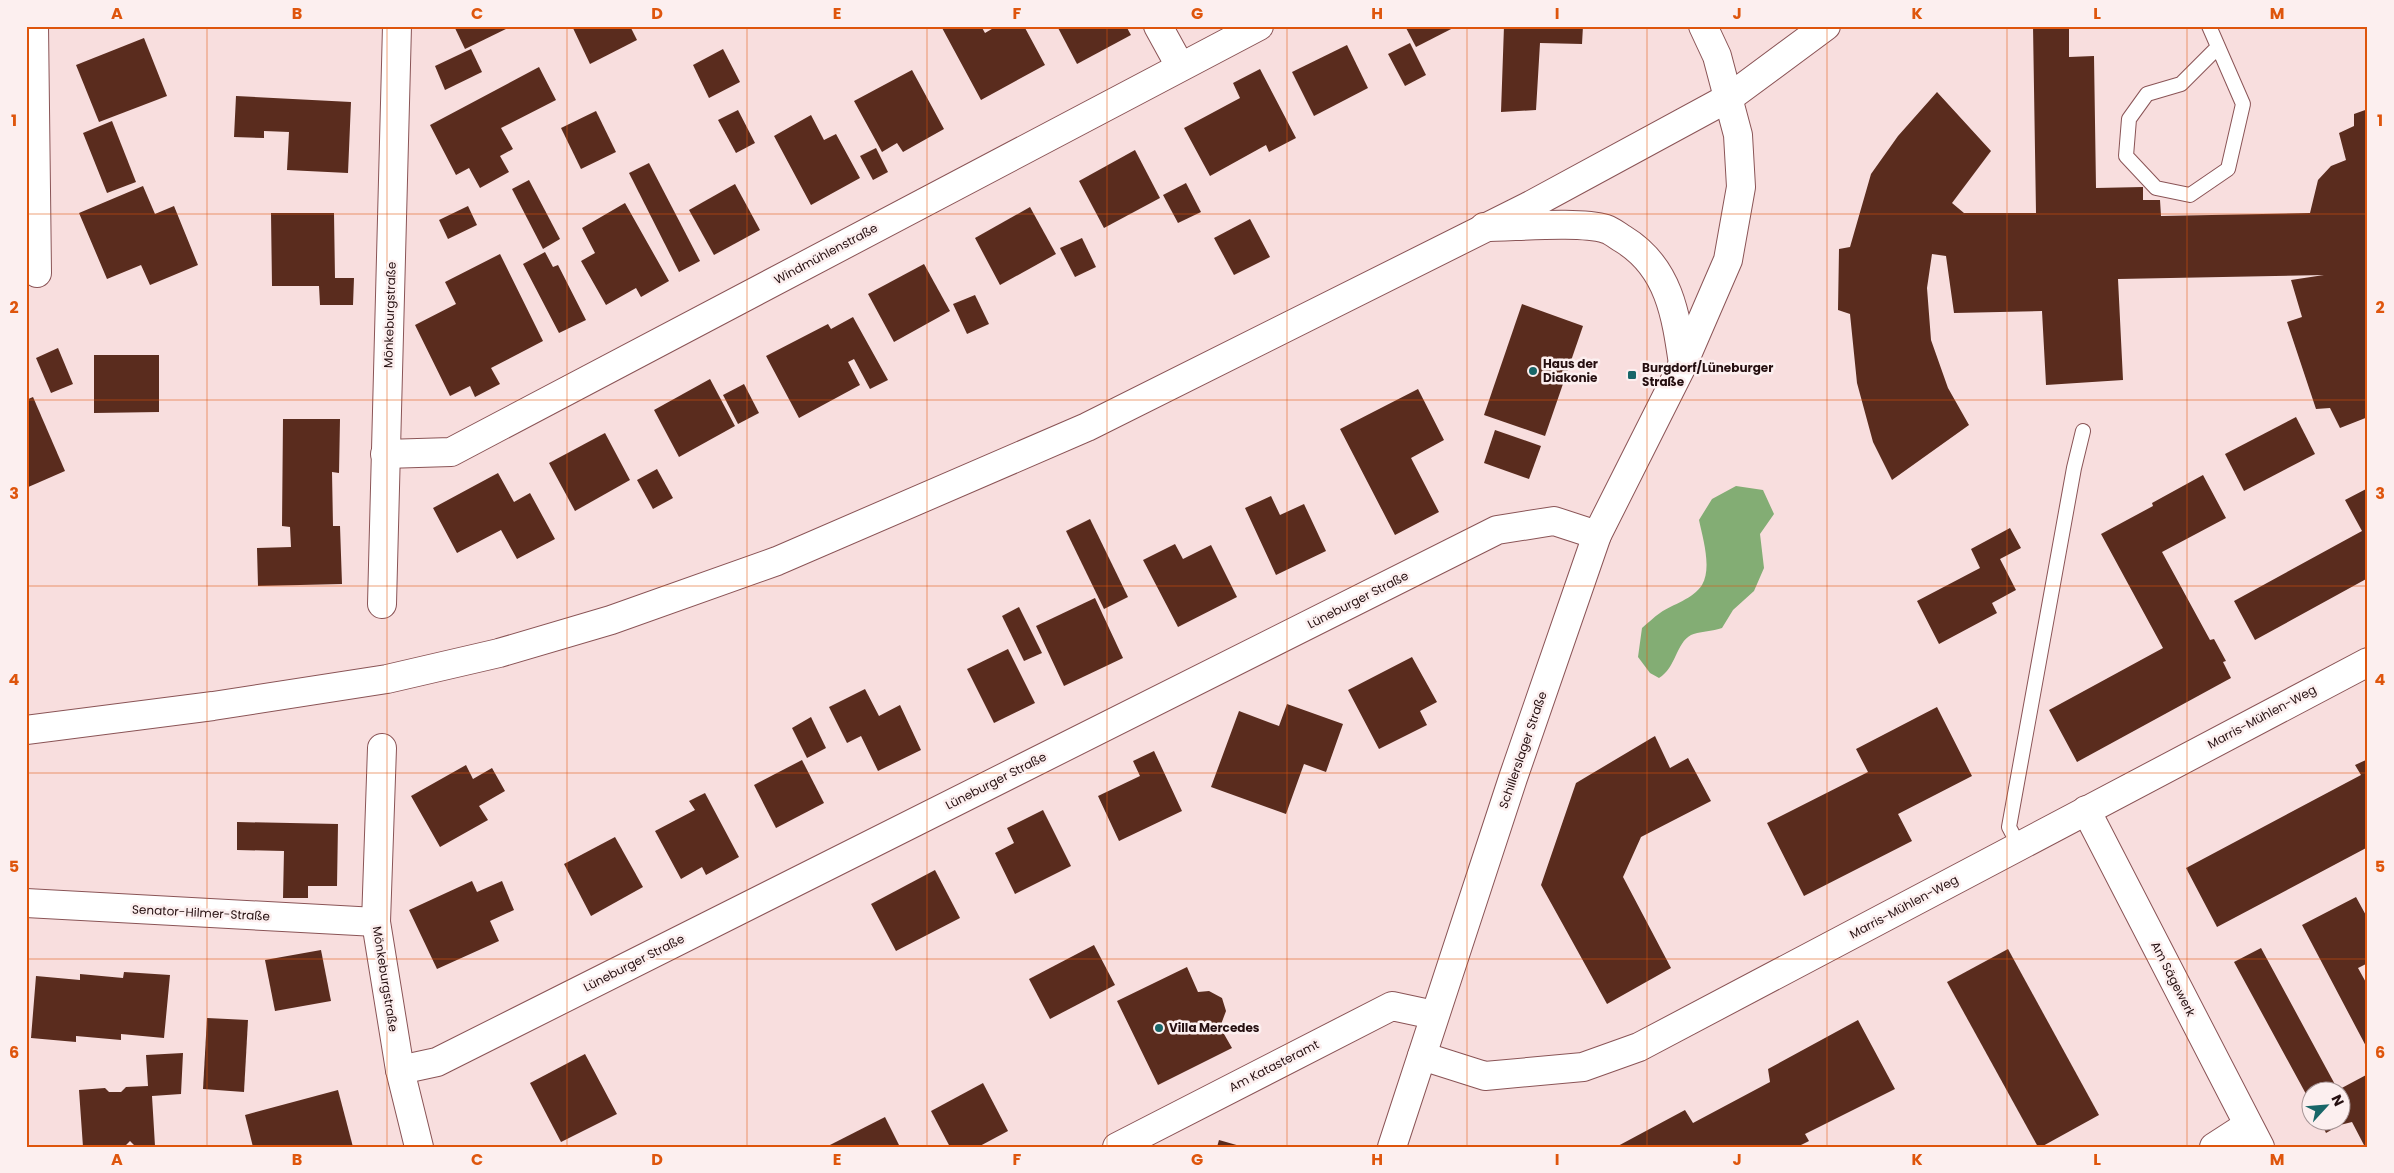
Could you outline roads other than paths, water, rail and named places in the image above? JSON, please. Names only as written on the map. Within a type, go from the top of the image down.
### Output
[{"type":"street","points":[[34,26],[37,273]]},
{"type":"street","name":"Mönkeburgstraße","points":[[382,604],[385,454],[391,314],[396,26]]},
{"type":"street","points":[[1158,26],[1180,66]]},
{"type":"street","name":"Windmühlenstraße","points":[[385,454],[451,452],[1259,26]]},
{"type":"street","name":"Schillerslager Straße","points":[[1392,1147],[1434,1015],[1597,535],[1683,364],[1728,260],[1741,187],[1738,134],[1730,97],[1717,56],[1703,26]]},
{"type":"street","points":[[26,730],[213,706],[387,679],[499,653],[611,620],[777,561],[1087,427],[1545,197],[1730,97],[1826,26]]},
{"type":"street","points":[[1484,227],[1577,226],[1607,229],[1635,247],[1655,267],[1676,314],[1683,364]]},
{"type":"street","name":"Lüneburger Straße","points":[[400,1070],[437,1062],[1497,530],[1554,520],[1597,535]]},
{"type":"street","name":"Marris-Mühlen-Weg","points":[[1422,1056],[1485,1076],[1583,1067],[1639,1047],[2368,662]]},
{"type":"street","name":"Mönkeburgstraße","points":[[382,748],[376,922],[400,1070],[420,1147]]},
{"type":"street","name":"Am Sägewerk","points":[[2086,810],[2254,1136]]},
{"type":"street","name":"Senator-Hilmer-Straße","points":[[26,903],[376,922]]},
{"type":"street","name":"Am Katasteramt","points":[[1117,1147],[1392,1006],[1434,1015]]},
{"type":"street","points":[[2214,1147],[2254,1136]]},
{"type":"lane","points":[[2209,26],[2244,104],[2228,169],[2190,195],[2156,188],[2126,156],[2129,119],[2147,94],[2181,84],[2218,47]]},
{"type":"lane","points":[[2019,846],[2009,827],[2074,468],[2084,431]]},
{"type":"place","name":"Haus der Diakonie","points":[[1533,371]]},
{"type":"place","name":"Burgdorf/Lüneburger Straße","points":[[1632,375]]},
{"type":"place","name":"Villa Mercedes","points":[[1159,1028]]}]
